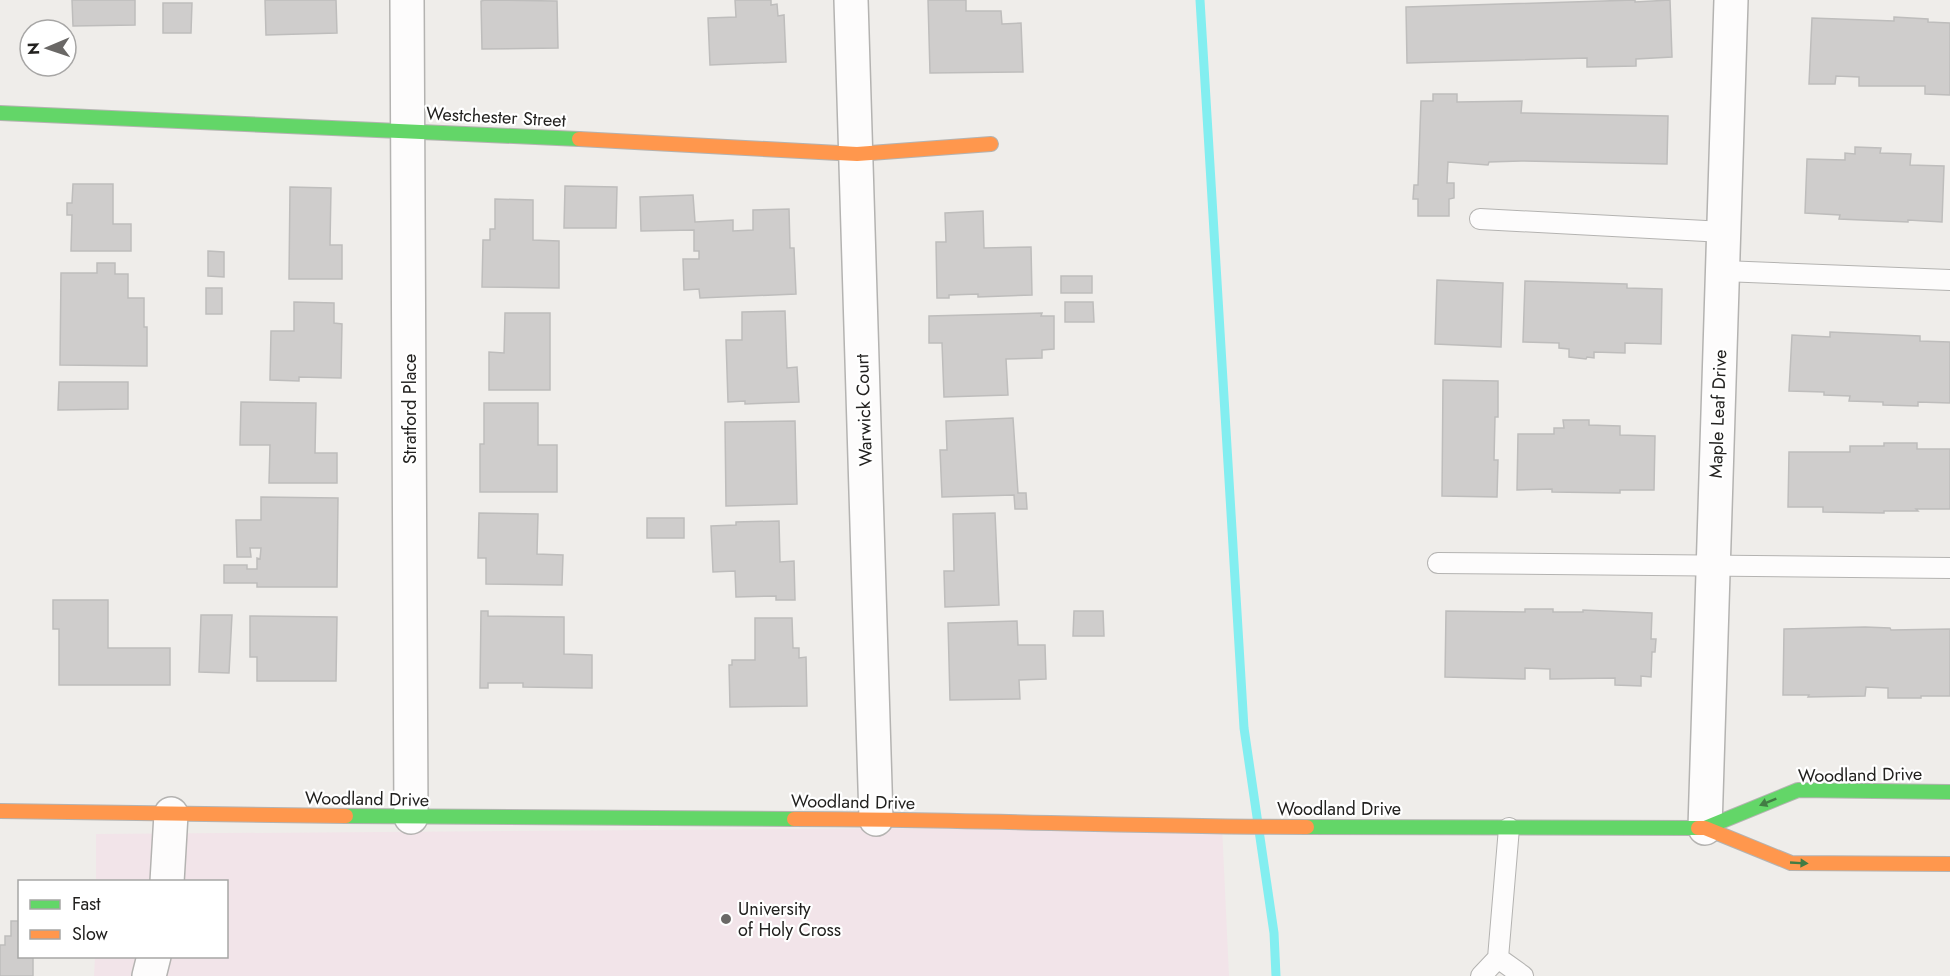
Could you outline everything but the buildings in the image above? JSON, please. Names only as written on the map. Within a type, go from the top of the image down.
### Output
[{"type":"main road","name":"Westchester Street","points":[[0,113],[408,130],[857,154],[991,144]]},
{"type":"main road","name":"Woodland Drive","points":[[1705,828],[1798,790],[1950,792]]},
{"type":"main road","name":"Woodland Drive","points":[[0,811],[411,817],[876,819],[1169,827],[1705,828],[1791,863],[1950,864]]},
{"type":"street","name":"Stratford Place","points":[[407,0],[411,817]]},
{"type":"street","name":"Warwick Court","points":[[851,0],[876,819]]},
{"type":"street","name":"Maple Leaf Drive","points":[[1705,828],[1731,0]]},
{"type":"street","points":[[167,880],[171,814]]},
{"type":"street","points":[[148,976],[154,958]]},
{"type":"lane","points":[[1480,219],[1724,232]]},
{"type":"lane","points":[[1723,271],[1950,280]]},
{"type":"lane","points":[[1438,563],[1950,568]]},
{"type":"lane","points":[[1481,976],[1498,958],[1509,828]]},
{"type":"lane","points":[[1498,958],[1523,976]]},
{"type":"shaded area","name":"University of Holy Cross","points":[[1222,826],[1229,976],[94,976],[95,958],[228,958],[228,880],[96,880],[96,834]]},
{"type":"waterway","points":[[1200,0],[1244,728],[1274,933],[1276,976]]},
{"type":"traffic: fast","points":[[0,113],[579,139]]},
{"type":"traffic: fast","points":[[1705,828],[1798,790],[1950,792]]},
{"type":"traffic: fast","points":[[346,816],[794,819]]},
{"type":"traffic: fast","points":[[1307,827],[1698,828]]},
{"type":"traffic: slow","points":[[579,139],[857,154],[991,144]]},
{"type":"traffic: slow","points":[[0,811],[346,816]]},
{"type":"traffic: slow","points":[[794,819],[1307,827]]},
{"type":"traffic: slow","points":[[1698,828],[1705,828],[1791,863],[1950,864]]},
{"type":"place","name":"University of Holy Cross","points":[[726,919]]}]
